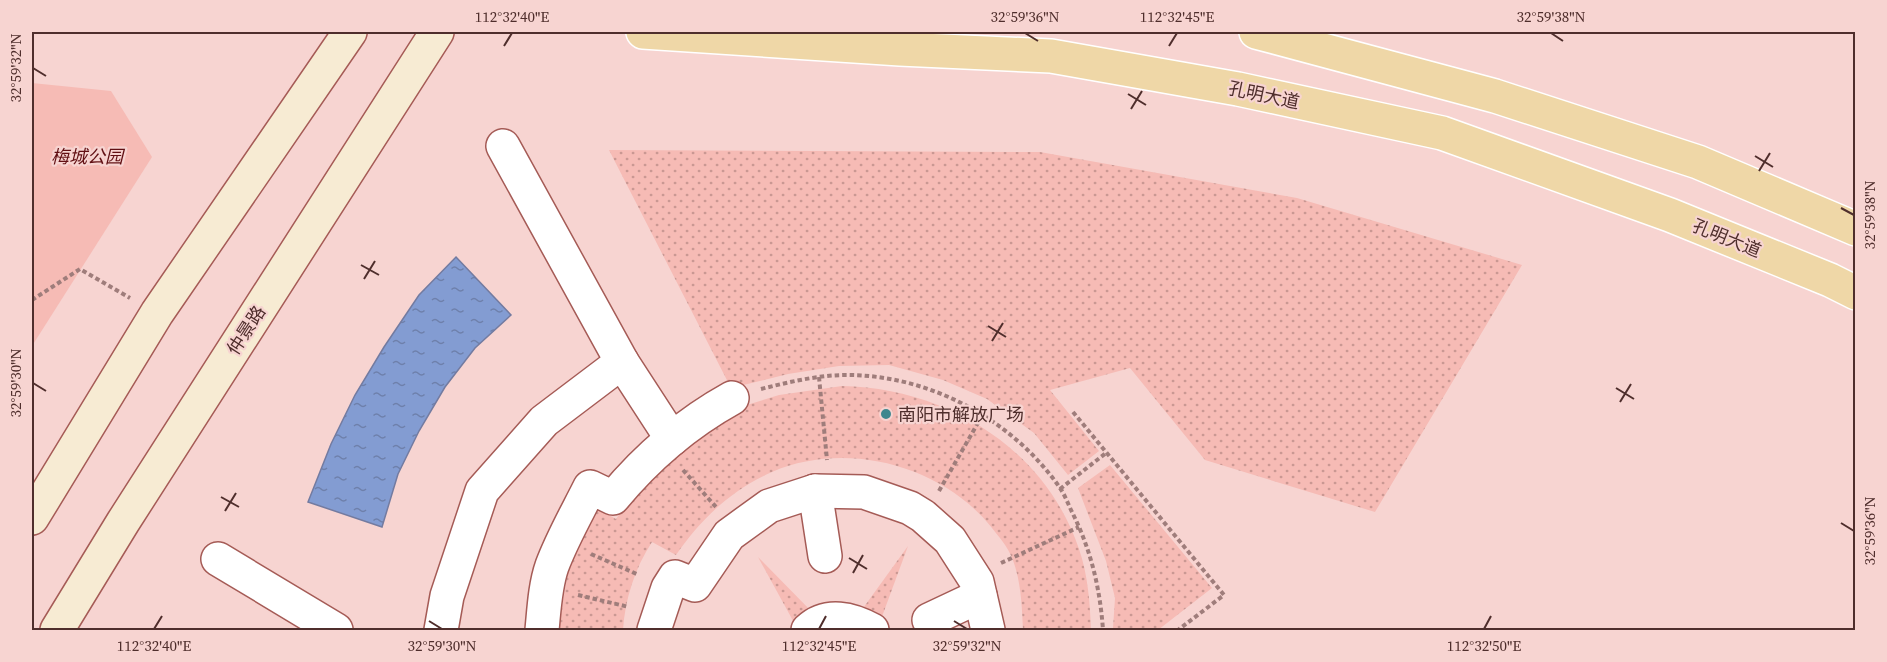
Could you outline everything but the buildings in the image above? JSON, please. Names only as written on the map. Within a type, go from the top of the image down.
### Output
[{"type":"main road","points":[[32,518],[157,313],[350,32]]},
{"type":"main road","name":"仲景路","points":[[57,630],[135,502],[437,32]]},
{"type":"main road","name":"孔明大道","points":[[643,32],[900,49],[1051,56],[1249,91],[1442,133],[1670,215],[1830,280],[1856,293]]},
{"type":"main road","points":[[1256,32],[1495,96],[1687,158],[1856,229]]},
{"type":"street","points":[[502,146],[622,362],[675,452]]},
{"type":"street","points":[[441,630],[447,596],[482,491],[544,421],[622,362]]},
{"type":"street","points":[[542,630],[551,569],[590,487],[613,498],[635,472],[675,452],[700,416],[732,398]]},
{"type":"street","points":[[815,491],[825,556]]},
{"type":"street","points":[[654,630],[668,588],[675,577],[695,585],[729,535],[769,506],[815,491],[864,492],[910,508],[923,516],[950,540],[977,582],[988,630]]},
{"type":"street","points":[[218,559],[336,630]]},
{"type":"street","points":[[928,620],[980,596]]},
{"type":"street","points":[[808,630],[827,620],[843,618],[858,622],[872,630]]},
{"type":"path","points":[[32,300],[80,269],[157,313]]},
{"type":"path","points":[[732,398],[772,386],[819,377],[847,375],[893,379],[933,391],[983,414],[1030,452],[1060,489],[1079,527],[1093,564],[1103,630]]},
{"type":"path","points":[[819,377],[826,459]]},
{"type":"path","points":[[1073,412],[1224,595],[1178,630]]},
{"type":"path","points":[[942,485],[983,414]]},
{"type":"path","points":[[675,452],[716,507]]},
{"type":"path","points":[[1060,489],[1106,453]]},
{"type":"path","points":[[1012,558],[1079,527]]},
{"type":"path","points":[[587,552],[636,574]]},
{"type":"path","points":[[574,594],[626,606]]},
{"type":"green space","name":"梅城公园","points":[[32,83],[111,91],[152,157],[32,346]]},
{"type":"green space","points":[[609,150],[1040,152],[1297,198],[1522,265],[1375,512],[1205,460],[1130,368],[1050,390],[1099,451],[1068,475],[1034,433],[987,399],[943,380],[889,365],[839,366],[788,374],[731,388]]},
{"type":"green space","points":[[842,386],[881,389],[918,398],[954,412],[987,430],[1016,454],[1042,481],[1063,513],[1079,549],[1088,589],[1091,630],[1023,630],[1019,584],[1008,550],[992,528],[971,506],[947,488],[920,474],[891,464],[861,459],[831,458],[801,463],[757,479],[718,507],[696,529],[676,555],[652,542],[632,584],[623,630],[558,630],[568,572],[596,508],[616,519],[644,480],[737,408],[779,395]]},
{"type":"green space","points":[[1110,465],[1212,588],[1158,630],[1117,630],[1113,628],[1115,598],[1106,561],[1078,488]]},
{"type":"green space","points":[[908,546],[880,622],[861,611]]},
{"type":"green space","points":[[758,557],[815,615],[797,628]]},
{"type":"water","points":[[456,257],[511,315],[475,348],[445,387],[419,431],[398,474],[382,527],[308,502],[331,444],[355,395],[419,295]]},
{"type":"place","name":"南阳市解放广场","points":[[886,414]]}]
